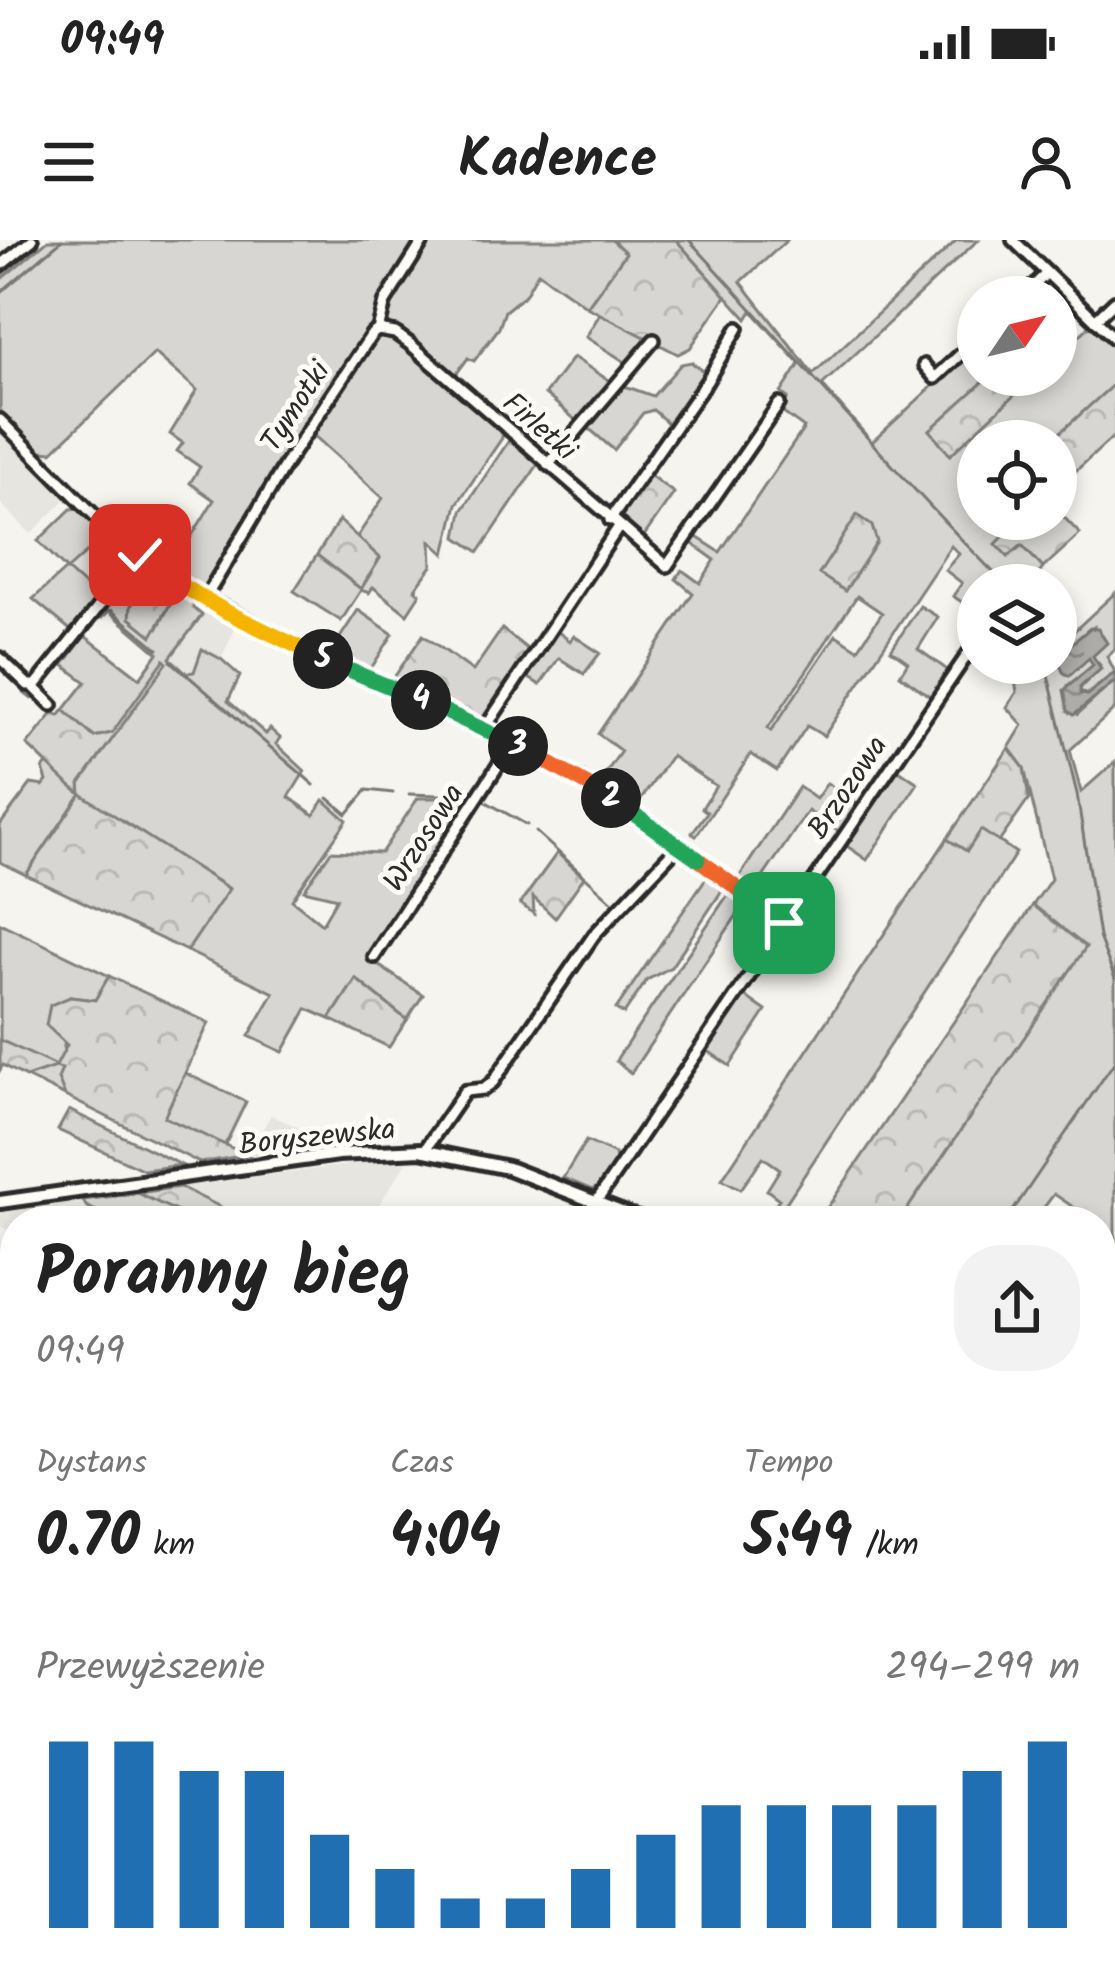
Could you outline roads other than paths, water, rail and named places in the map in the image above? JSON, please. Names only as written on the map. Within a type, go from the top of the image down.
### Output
[{"type":"main road","name":"Boryszewska","points":[[0,1202],[338,1154],[424,1151],[508,1168],[606,1206]]},
{"type":"street","points":[[0,266],[32,240]]},
{"type":"street","name":"Tymotki","points":[[204,600],[285,465],[364,344],[378,331],[385,302],[424,240]]},
{"type":"street","points":[[1013,240],[1115,339]]},
{"type":"street","points":[[1044,276],[1047,273]]},
{"type":"street","points":[[1096,319],[1115,301]]},
{"type":"street","points":[[483,730],[738,328]]},
{"type":"street","name":"Firletki","points":[[378,331],[395,333],[410,344],[667,566],[779,404]]},
{"type":"street","points":[[548,465],[654,340]]},
{"type":"street","points":[[924,365],[935,378],[957,358]]},
{"type":"street","points":[[0,420],[105,526],[204,600],[512,744],[621,803],[784,923]]},
{"type":"street","points":[[34,686],[140,555]]},
{"type":"street","points":[[0,658],[52,705]]},
{"type":"street","name":"Brzozowa","points":[[596,1202],[957,670]]},
{"type":"street","name":"Wrzosowa","points":[[374,957],[512,744]]},
{"type":"street","points":[[424,1151],[465,1091],[484,1089],[493,1082],[593,935],[679,845]]},
{"type":"water","points":[[1090,628],[1098,629],[1107,643],[1093,656],[1101,669],[1080,687],[1080,693],[1087,695],[1115,672],[1115,681],[1074,715],[1068,711],[1064,690],[1077,684],[1093,665],[1089,658],[1077,669],[1077,639]]},
{"type":"waterway","points":[[0,293],[62,240]]},
{"type":"waterway","points":[[689,240],[986,564]]},
{"type":"waterway","points":[[102,614],[111,610],[158,649]]},
{"type":"waterway","points":[[81,640],[94,625]]},
{"type":"waterway","points":[[42,688],[73,650]]},
{"type":"waterway","points":[[171,661],[314,785]]},
{"type":"waterway","points":[[1050,684],[1077,794],[1099,937],[1115,979]]},
{"type":"waterway","points":[[24,693],[32,699],[35,696]]},
{"type":"waterway","points":[[328,798],[347,814],[367,790],[393,793]]},
{"type":"waterway","points":[[409,794],[466,796]]},
{"type":"waterway","points":[[483,800],[527,825]]},
{"type":"waterway","points":[[536,832],[612,901]]},
{"type":"waterway","points":[[1016,1206],[1115,1061]]}]
